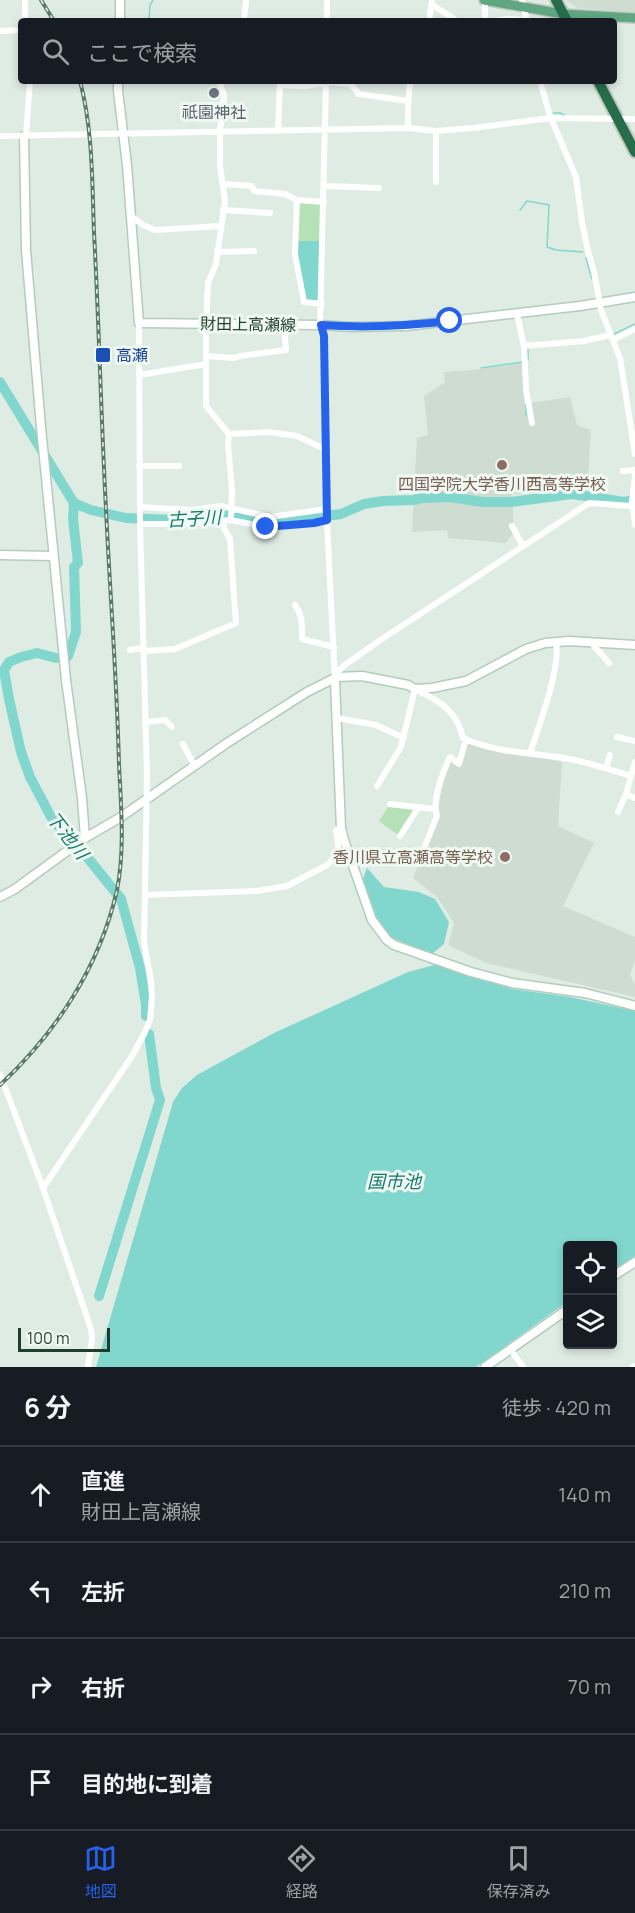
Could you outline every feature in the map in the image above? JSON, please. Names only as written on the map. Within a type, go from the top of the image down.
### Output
[{"type":"highway","points":[[556,0],[565,17]]},
{"type":"highway","points":[[600,84],[635,152]]},
{"type":"main road","points":[[485,0],[523,4],[565,17],[635,18]]},
{"type":"street","points":[[25,0],[25,18]]},
{"type":"street","points":[[120,0],[120,18]]},
{"type":"street","points":[[244,18],[246,0]]},
{"type":"street","points":[[327,0],[327,18]]},
{"type":"street","points":[[485,0],[485,18]]},
{"type":"street","points":[[432,2],[448,18]]},
{"type":"street","points":[[429,18],[432,2]]},
{"type":"street","points":[[0,31],[18,30]]},
{"type":"street","points":[[30,84],[25,136],[26,250],[53,556],[85,838]]},
{"type":"street","points":[[43,1188],[132,1056],[150,1020],[152,996],[144,942],[146,722],[140,524],[139,323],[118,84]]},
{"type":"street","points":[[220,84],[224,95],[220,132],[220,166],[225,201],[216,264],[208,283],[206,406],[229,434],[231,518]]},
{"type":"street","points":[[278,131],[280,84]]},
{"type":"street","points":[[288,84],[304,86],[315,84]]},
{"type":"street","points":[[326,84],[321,325],[324,336],[327,520],[341,828],[351,861],[372,920],[387,940],[394,945],[471,972],[512,982],[585,993],[635,1006]]},
{"type":"street","points":[[350,84],[360,94],[408,101]]},
{"type":"street","points":[[408,128],[410,84]]},
{"type":"street","points":[[541,84],[551,118],[576,177],[588,251],[601,310],[620,358],[635,454]]},
{"type":"street","points":[[0,136],[408,128],[436,131],[518,124],[551,118],[635,119]]},
{"type":"street","points":[[436,131],[436,182]]},
{"type":"street","points":[[427,159],[436,160]]},
{"type":"street","points":[[224,184],[252,186],[254,191],[285,194],[297,200],[324,202]]},
{"type":"street","points":[[325,186],[379,188]]},
{"type":"street","points":[[297,200],[296,254],[304,302],[322,304]]},
{"type":"street","points":[[223,210],[270,213]]},
{"type":"street","points":[[131,216],[155,230],[220,226]]},
{"type":"street","points":[[217,252],[254,251]]},
{"type":"street","name":"財田上高瀬線","points":[[139,323],[406,326],[517,314],[635,297]]},
{"type":"street","points":[[517,314],[524,346],[526,389],[532,423]]},
{"type":"street","points":[[206,356],[234,358],[286,350],[285,325]]},
{"type":"street","points":[[524,346],[612,337],[635,329]]},
{"type":"street","points":[[139,375],[206,364]]},
{"type":"street","points":[[229,434],[269,432],[297,436],[327,450]]},
{"type":"street","points":[[139,466],[179,466]]},
{"type":"street","points":[[623,471],[635,470]]},
{"type":"street","points":[[635,475],[632,506],[635,525]]},
{"type":"street","points":[[0,897],[15,889],[85,838],[146,800],[194,765],[293,701],[335,678],[346,664],[385,637],[589,503],[632,506]]},
{"type":"street","points":[[140,507],[192,510],[221,506],[270,517],[327,508]]},
{"type":"street","points":[[140,524],[178,524],[231,518],[266,527],[327,520]]},
{"type":"street","points":[[130,650],[175,649],[236,623],[230,539],[224,528],[223,520]]},
{"type":"street","points":[[512,526],[523,546]]},
{"type":"street","points":[[0,555],[53,556]]},
{"type":"street","points":[[295,605],[302,620],[302,639],[334,646]]},
{"type":"street","points":[[415,689],[444,687],[466,681],[526,649],[545,643],[569,641],[635,645]]},
{"type":"street","points":[[530,753],[549,693],[558,651],[556,642]]},
{"type":"street","points":[[593,642],[609,663]]},
{"type":"street","points":[[335,678],[362,676],[408,685],[442,703],[457,720],[463,738],[466,739],[503,749],[567,759],[631,776]]},
{"type":"street","points":[[377,786],[401,747],[415,689]]},
{"type":"street","points":[[337,718],[376,725],[404,738]]},
{"type":"street","points":[[146,722],[165,720],[172,727]]},
{"type":"street","points":[[617,736],[635,741]]},
{"type":"street","points":[[423,851],[437,816],[435,809],[442,774],[450,757],[459,764],[466,739]]},
{"type":"street","points":[[183,744],[194,765]]},
{"type":"street","points":[[606,768],[610,755]]},
{"type":"street","points":[[618,812],[635,762]]},
{"type":"street","points":[[626,794],[635,798]]},
{"type":"street","points":[[390,804],[435,809]]},
{"type":"street","points":[[400,836],[418,808]]},
{"type":"street","points":[[145,895],[257,891],[287,886],[327,865],[339,852],[336,830],[341,828]]},
{"type":"street","points":[[0,1074],[43,1188],[91,1329],[88,1367]]},
{"type":"street","points":[[617,1274],[635,1262]]},
{"type":"street","points":[[485,1367],[563,1312]]},
{"type":"street","points":[[510,1349],[523,1367]]},
{"type":"shaded area","points":[[566,0],[635,0],[635,12],[577,8]]},
{"type":"shaded area","name":"四国学院大学香川西高等学校","points":[[523,363],[524,404],[570,397],[577,425],[591,430],[587,493],[512,494],[514,532],[506,543],[448,538],[447,530],[412,532],[417,438],[428,435],[424,396],[445,382],[444,372]]},
{"type":"shaded area","name":"香川県立高瀬高等学校","points":[[466,743],[562,762],[558,826],[594,843],[563,906],[635,937],[635,961],[630,975],[635,985],[635,997],[486,963],[448,945],[454,923],[437,897],[413,878],[440,816],[438,809],[444,776],[451,760],[461,767]]},
{"type":"green space","points":[[298,203],[321,204],[320,241],[297,241]]},
{"type":"green space","points":[[388,807],[415,810],[398,835],[379,821]]},
{"type":"water","points":[[297,241],[320,241],[319,301],[304,300]]},
{"type":"water","points":[[367,868],[384,887],[419,892],[435,899],[449,922],[444,944],[432,954],[390,937],[378,922],[361,884]]},
{"type":"water","name":"国市池","points":[[438,964],[512,989],[570,997],[635,1011],[635,1256],[617,1268],[617,1241],[563,1241],[563,1305],[476,1367],[96,1367],[173,1102],[182,1088],[197,1075],[274,1033],[408,972]]},
{"type":"waterway","points":[[149,18],[150,5],[153,0]]},
{"type":"waterway","points":[[553,113],[566,116]]},
{"type":"waterway","points":[[520,210],[527,201],[549,205],[547,247],[583,252]]},
{"type":"waterway","points":[[586,258],[592,279]]},
{"type":"waterway","points":[[614,334],[635,324]]},
{"type":"waterway","points":[[528,348],[528,360]]},
{"type":"waterway","points":[[481,368],[523,362]]},
{"type":"waterway","name":"古子川","points":[[0,382],[74,503],[91,510],[126,518],[175,520],[221,514],[239,515],[262,522],[280,522],[341,514],[364,504],[383,501],[450,497],[482,502],[511,502],[572,494],[624,502],[635,500]]},
{"type":"waterway","points":[[526,405],[526,416]]},
{"type":"waterway","name":"下池川","points":[[68,656],[76,632],[74,567],[78,563],[73,519],[74,503]]},
{"type":"waterway","name":"下池川","points":[[56,658],[37,653],[9,662],[4,670],[21,752],[30,777],[51,817],[121,899],[140,968],[146,1016]]},
{"type":"waterway","name":"下池川","points":[[99,1296],[160,1100],[156,1088],[149,1034]]},
{"type":"railway","points":[[41,0],[52,18]]},
{"type":"railway","points":[[0,1085],[40,1043],[73,996],[87,971],[109,918],[117,890],[121,859],[117,701],[104,474],[91,156],[81,84]]},
{"type":"place","name":"祇園神社","points":[[214,93]]},
{"type":"place","name":"高瀬","points":[[103,355]]},
{"type":"place","name":"四国学院大学香川西高等学校","points":[[502,465]]},
{"type":"place","name":"香川県立高瀬高等学校","points":[[505,857]]},
{"type":"route","points":[[266,527],[327,520],[324,336],[321,325],[406,326],[450,321]]}]
